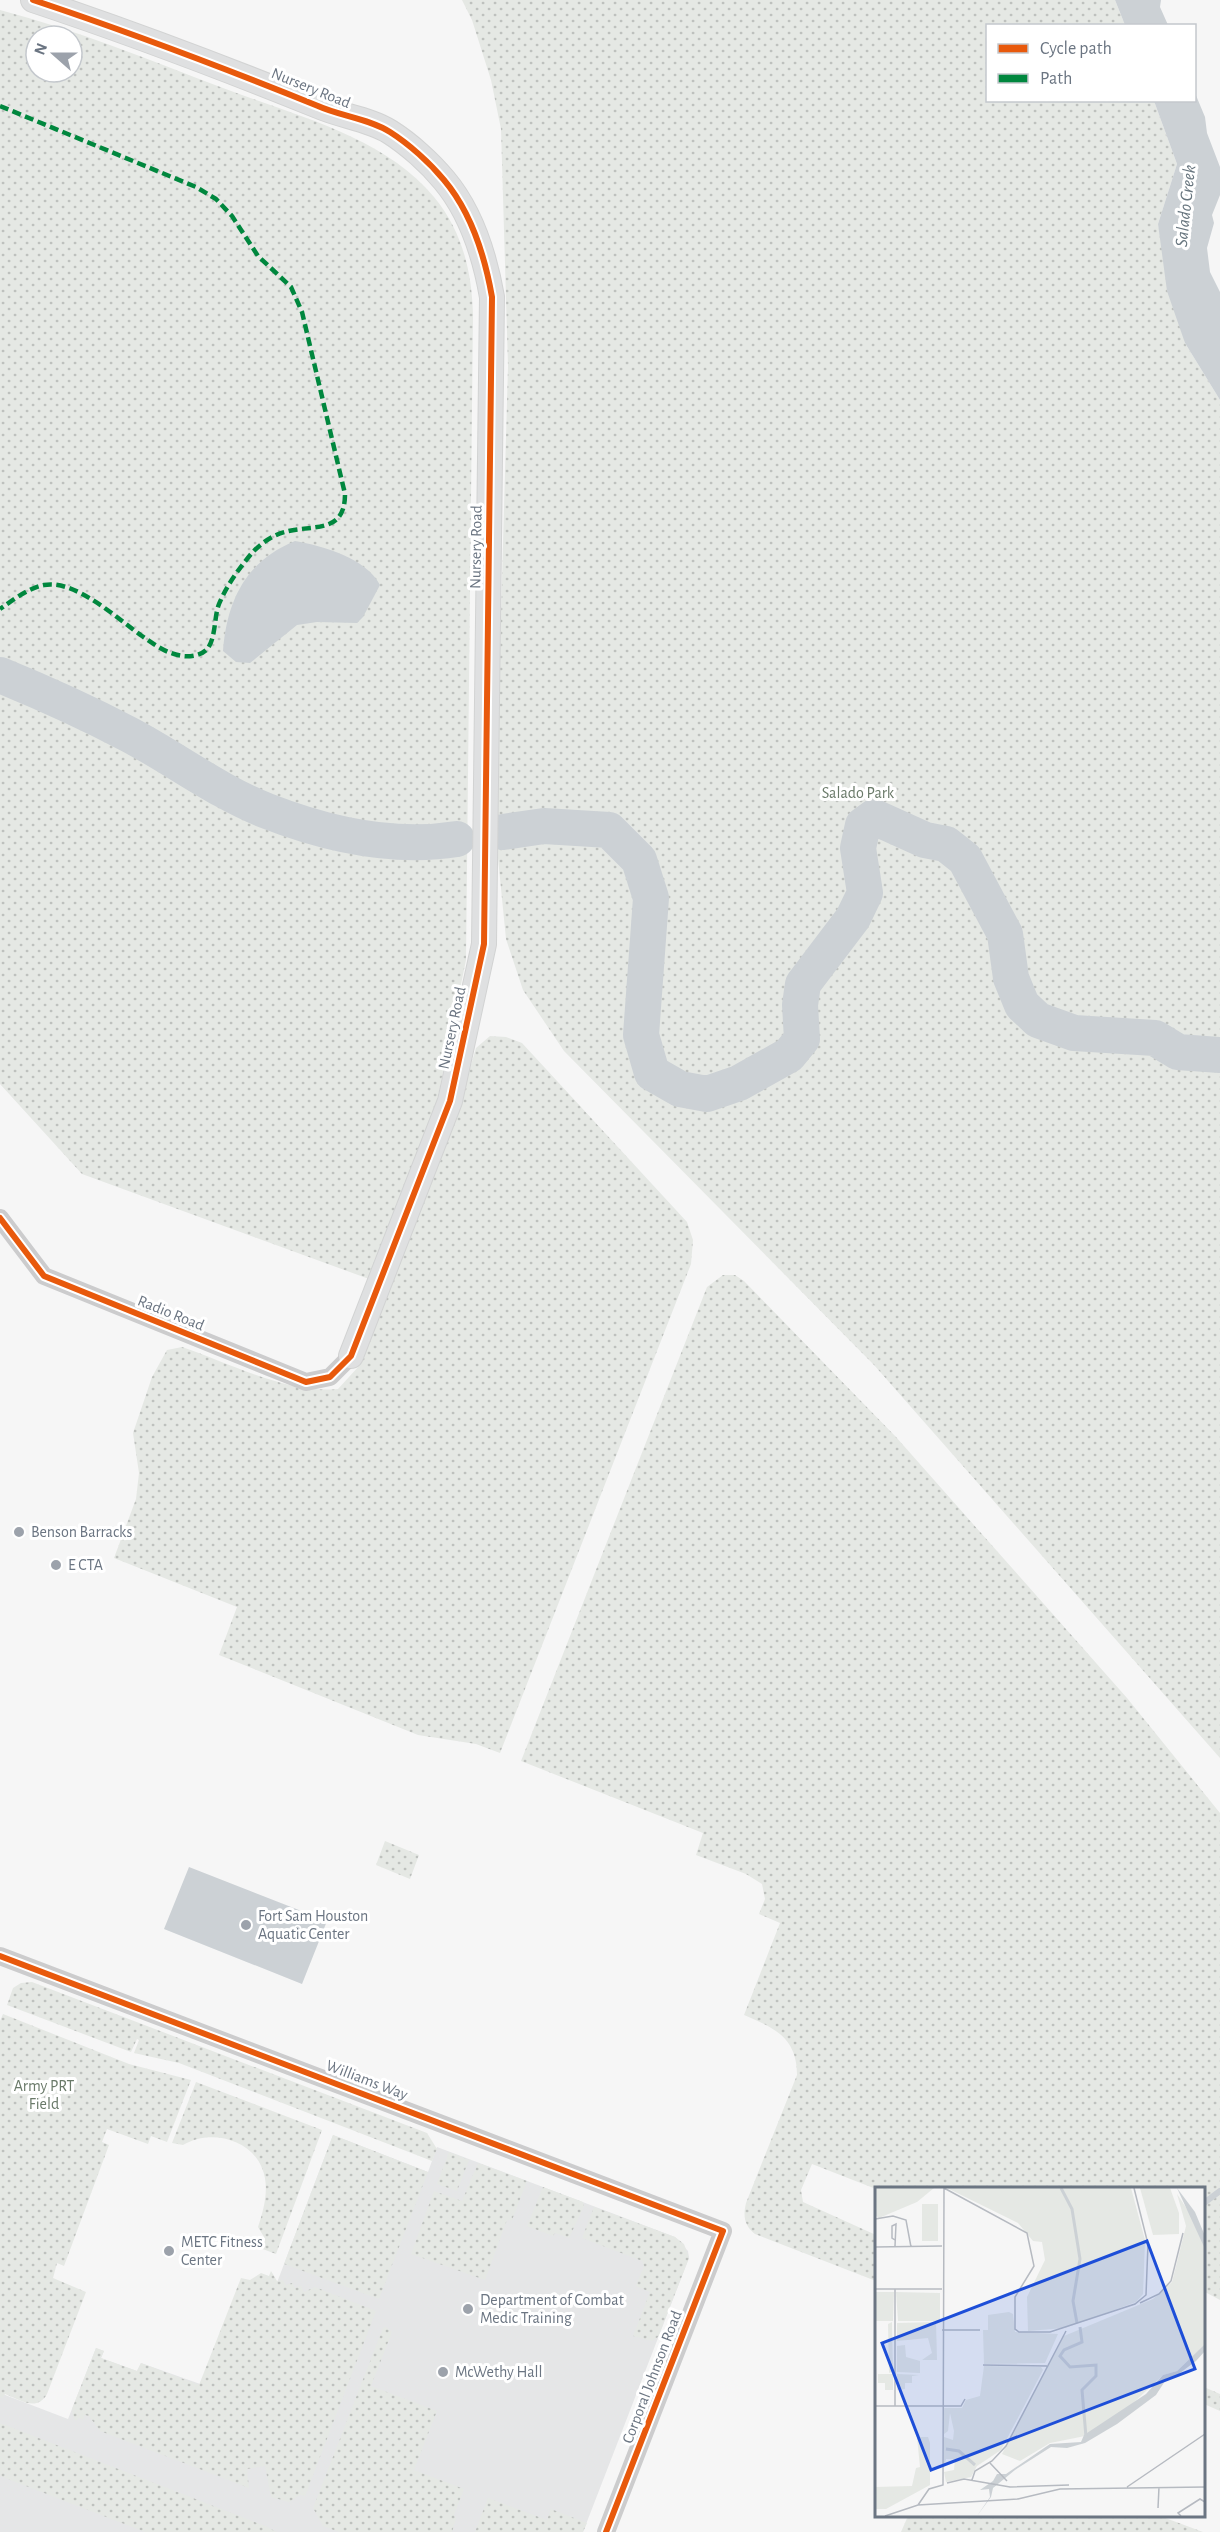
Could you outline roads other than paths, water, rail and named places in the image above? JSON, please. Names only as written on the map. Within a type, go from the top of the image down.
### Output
[{"type":"street","name":"Nursery Road","points":[[33,0],[132,34],[254,79],[321,108],[389,131],[428,163],[457,198],[477,239],[488,274],[492,297],[484,944],[450,1101],[351,1356]]},
{"type":"street","name":"Radio Road","points":[[0,1218],[44,1276],[306,1382],[330,1377],[351,1356]]},
{"type":"street","name":"Williams Way","points":[[0,1956],[723,2231]]},
{"type":"street","name":"Corporal Johnson Road","points":[[606,2532],[723,2231]]},
{"type":"water","points":[[1115,0],[1161,0],[1160,7],[1168,24],[1125,24]]},
{"type":"water","name":"Salado Creek","points":[[1196,95],[1220,167],[1220,195],[1212,215],[1214,223],[1207,248],[1210,272],[1220,292],[1220,400],[1185,343],[1167,291],[1158,224],[1177,164],[1154,102],[1196,102]]},
{"type":"water","points":[[295,541],[343,555],[365,567],[380,585],[363,617],[357,623],[317,622],[297,625],[250,663],[236,662],[223,651],[229,615],[242,584],[264,559]]},
{"type":"water","name":"Fort Sam Houston Aquatic Center","points":[[189,1867],[327,1921],[302,1984],[164,1929]]},
{"type":"waterway","points":[[0,675],[112,726],[145,743],[214,785],[267,811],[336,833],[385,841],[433,842],[457,839]]},
{"type":"waterway","points":[[503,832],[544,826],[609,830],[639,860],[651,898],[641,1035],[652,1073],[680,1089],[707,1094],[739,1083],[789,1055],[802,1039],[800,1005],[803,984],[853,918],[865,893],[858,848],[863,825],[874,817],[925,840],[946,844],[965,859],[1005,934],[1011,978],[1022,1005],[1038,1020],[1074,1033],[1155,1038],[1178,1052],[1220,1055]]},
{"type":"waterway","points":[[1205,2202],[1220,2191]]},
{"type":"place","name":"Benson Barracks","points":[[19,1532]]},
{"type":"place","name":"E CTA","points":[[56,1565]]},
{"type":"place","name":"Fort Sam Houston Aquatic Center","points":[[246,1925]]},
{"type":"place","name":"METC Fitness Center","points":[[169,2251]]},
{"type":"place","name":"Department of Combat Medic Training","points":[[468,2309]]},
{"type":"place","name":"McWethy Hall","points":[[443,2372]]},
{"type":"park label","name":"Salado Park","points":[[858,793]]},
{"type":"park label","name":"Army PRT Field","points":[[44,2095]]}]
